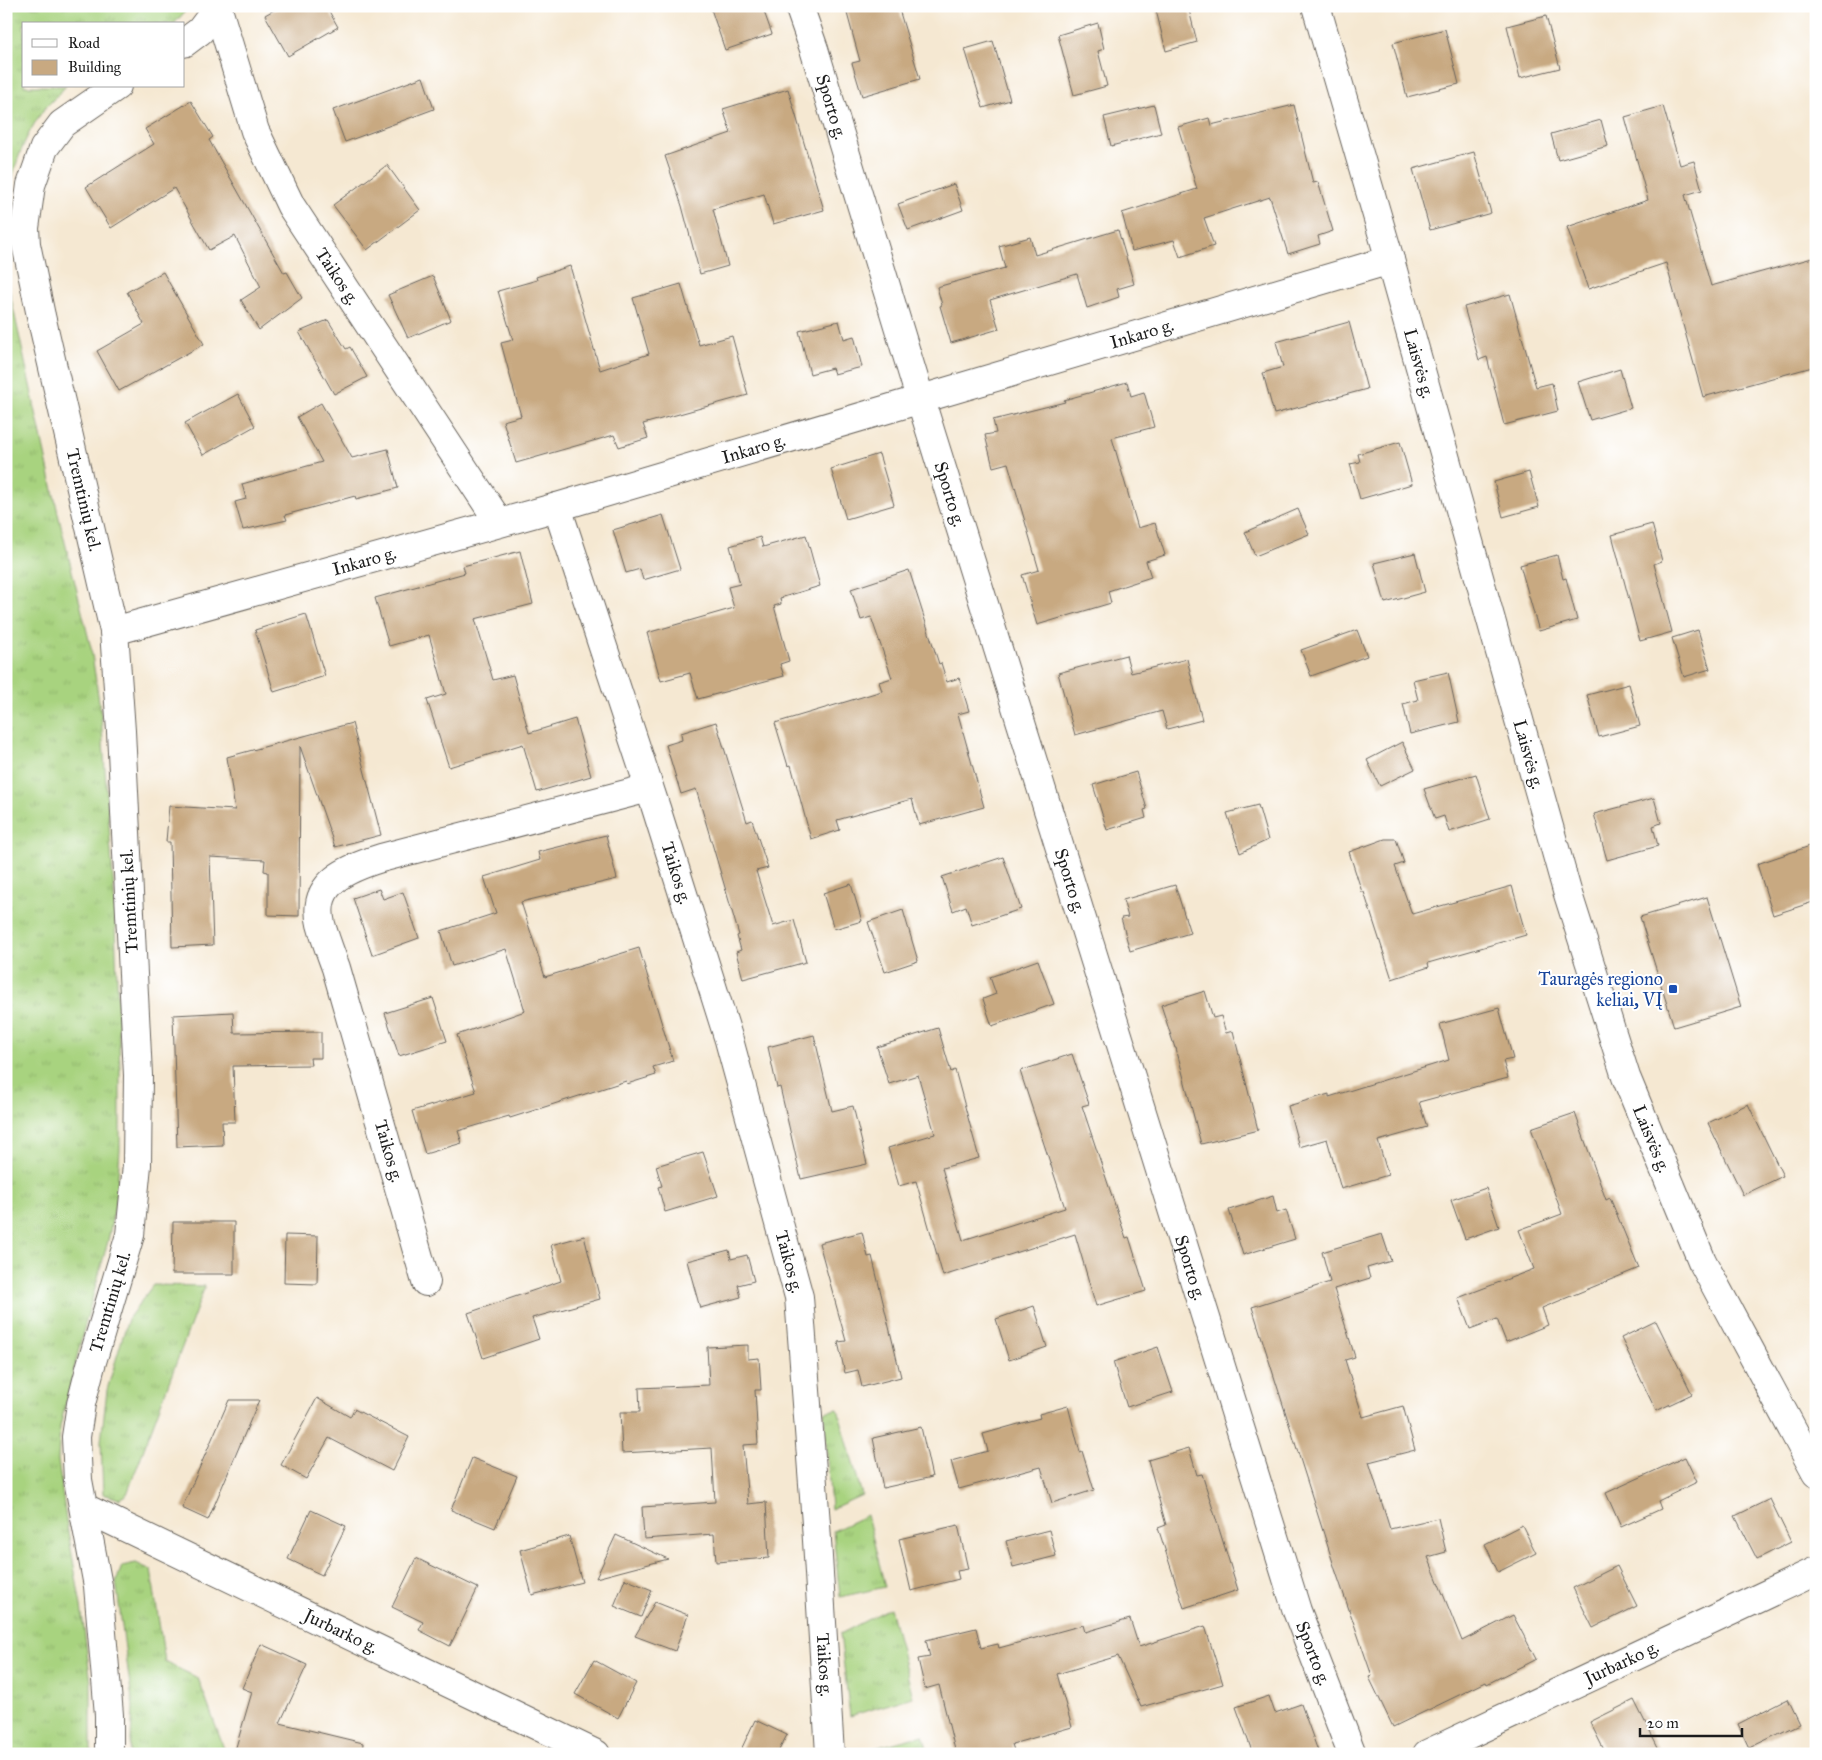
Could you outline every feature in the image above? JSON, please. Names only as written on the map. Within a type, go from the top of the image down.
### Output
[{"type":"street","name":"Sporto g.","points":[[799,6],[814,49],[920,398],[1297,1611],[1352,1754]]},
{"type":"street","name":"Laisvės g.","points":[[1316,6],[1390,260],[1567,891],[1626,1077],[1702,1261],[1816,1473]]},
{"type":"street","points":[[185,42],[200,31],[218,8]]},
{"type":"street","name":"Taikos g.","points":[[218,8],[255,131],[291,206],[499,522]]},
{"type":"street","name":"Tremtinių kel.","points":[[109,1754],[109,1715],[98,1586],[85,1508],[78,1480],[76,1437],[81,1404],[91,1366],[130,1235],[137,1165],[138,1074],[114,631],[40,316],[16,245],[25,228],[31,186],[44,148],[62,124],[114,88]]},
{"type":"street","name":"Inkaro g.","points":[[114,631],[557,506],[1390,260]]},
{"type":"street","name":"Taikos g.","points":[[557,506],[729,1040],[799,1297],[816,1524],[830,1754]]},
{"type":"street","name":"Taikos g.","points":[[426,1282],[336,968],[321,922],[320,899],[332,880],[352,867],[649,788]]},
{"type":"street","name":"Jurbarko g.","points":[[85,1508],[596,1754]]},
{"type":"street","name":"Jurbarko g.","points":[[1427,1754],[1816,1570]]},
{"type":"green space","points":[[6,6],[190,6],[176,22],[22,22],[22,88],[64,88],[42,112],[28,134],[15,168],[6,206]]},
{"type":"green space","points":[[1816,18],[1816,69],[1811,44]]},
{"type":"green space","points":[[6,275],[59,518],[91,648],[101,715],[114,893],[120,1070],[120,1150],[116,1200],[108,1241],[60,1427],[58,1460],[91,1683],[91,1754],[14,1754],[6,1742]]},
{"type":"green space","points":[[153,1285],[205,1286],[127,1494],[119,1499],[103,1494],[101,1441],[107,1390],[128,1319]]},
{"type":"green space","points":[[838,1409],[862,1495],[831,1509],[824,1412]]},
{"type":"green space","points":[[867,1515],[885,1587],[840,1597],[833,1531]]},
{"type":"green space","points":[[136,1563],[151,1570],[165,1662],[198,1678],[226,1754],[130,1754],[133,1707],[116,1582],[122,1566]]},
{"type":"green space","points":[[890,1608],[913,1697],[850,1716],[840,1634]]},
{"type":"green space","points":[[923,1735],[929,1754],[853,1754]]},
{"type":"building","points":[[281,6],[326,6],[338,27],[288,56],[265,15]]},
{"type":"building","points":[[710,6],[762,6],[772,34],[725,50]]},
{"type":"building","points":[[845,6],[898,6],[920,79],[862,96],[852,63],[860,61]]},
{"type":"building","points":[[1155,6],[1188,6],[1197,42],[1166,51]]},
{"type":"building","points":[[1546,16],[1560,68],[1520,78],[1507,26]]},
{"type":"building","points":[[1098,23],[1104,49],[1098,51],[1107,86],[1074,95],[1058,35]]},
{"type":"building","points":[[1445,29],[1459,84],[1407,97],[1393,43]]},
{"type":"building","points":[[993,41],[1010,100],[983,108],[965,49]]},
{"type":"building","points":[[423,77],[434,109],[345,142],[333,110]]},
{"type":"building","points":[[788,89],[824,210],[773,224],[764,194],[713,209],[728,266],[700,274],[682,206],[665,156],[731,133],[723,109]]},
{"type":"building","points":[[191,101],[213,137],[209,140],[284,273],[287,272],[302,298],[259,330],[241,300],[261,287],[235,236],[209,250],[174,188],[111,228],[86,187],[154,144],[145,129]]},
{"type":"building","points":[[1154,105],[1161,133],[1111,146],[1104,117]]},
{"type":"building","points":[[1294,105],[1313,183],[1318,182],[1333,231],[1318,236],[1320,244],[1288,254],[1270,197],[1204,218],[1214,246],[1180,257],[1174,240],[1132,251],[1122,213],[1197,189],[1178,127],[1209,118],[1211,125]]},
{"type":"building","points":[[1663,106],[1680,165],[1694,161],[1702,190],[1685,195],[1711,286],[1816,257],[1816,366],[1703,397],[1666,263],[1588,289],[1567,227],[1648,200],[1625,117]]},
{"type":"building","points":[[1601,120],[1608,146],[1558,160],[1551,134]]},
{"type":"building","points":[[1474,152],[1491,213],[1430,230],[1413,169]]},
{"type":"building","points":[[387,165],[420,210],[367,250],[333,205]]},
{"type":"building","points":[[954,184],[963,210],[908,230],[898,204]]},
{"type":"building","points":[[1118,230],[1134,284],[1117,289],[1119,297],[1087,308],[1077,274],[990,300],[999,329],[951,343],[940,306],[942,305],[937,287],[1005,268],[999,246],[1030,237],[1035,255]]},
{"type":"building","points":[[570,266],[600,370],[649,354],[633,298],[681,284],[699,345],[732,336],[748,395],[643,424],[648,438],[619,447],[614,435],[516,463],[503,421],[521,416],[501,343],[513,340],[498,291],[537,280],[536,277]]},
{"type":"building","points":[[163,272],[204,344],[119,391],[97,351],[144,324],[127,292]]},
{"type":"building","points":[[433,276],[451,320],[408,338],[388,295]]},
{"type":"building","points":[[1510,294],[1536,387],[1552,383],[1558,411],[1504,425],[1487,357],[1479,360],[1464,307]]},
{"type":"building","points":[[328,320],[346,349],[350,347],[367,377],[334,394],[299,332]]},
{"type":"building","points":[[839,321],[844,339],[854,336],[862,367],[834,374],[832,368],[810,374],[799,331]]},
{"type":"building","points":[[1349,322],[1367,389],[1274,414],[1263,373],[1283,367],[1276,342]]},
{"type":"building","points":[[1620,369],[1631,408],[1590,420],[1578,382]]},
{"type":"building","points":[[1127,382],[1131,396],[1144,392],[1154,427],[1112,438],[1138,528],[1155,523],[1165,555],[1146,561],[1151,577],[1108,591],[1111,603],[1037,625],[1022,575],[1039,570],[1008,463],[993,467],[985,435],[996,433],[993,420],[1065,402],[1064,400]]},
{"type":"building","points":[[238,394],[255,426],[203,455],[185,423]]},
{"type":"building","points":[[321,403],[352,458],[388,449],[398,488],[356,499],[355,496],[285,515],[287,520],[243,530],[235,502],[246,499],[242,484],[322,462],[297,417]]},
{"type":"building","points":[[1400,442],[1412,484],[1360,499],[1350,464],[1360,462],[1358,454]]},
{"type":"building","points":[[879,454],[894,505],[846,519],[831,469]]},
{"type":"building","points":[[1529,472],[1539,507],[1503,517],[1494,482]]},
{"type":"building","points":[[1298,509],[1309,534],[1255,556],[1245,532]]},
{"type":"building","points":[[663,515],[680,569],[643,580],[640,569],[626,573],[613,530]]},
{"type":"building","points":[[1652,524],[1662,561],[1654,564],[1672,632],[1640,641],[1612,535]]},
{"type":"building","points":[[806,535],[820,586],[780,598],[781,604],[774,606],[789,661],[780,664],[784,676],[698,699],[690,673],[661,681],[647,633],[734,608],[728,587],[740,584],[730,546],[760,537],[763,547]]},
{"type":"building","points":[[520,551],[533,604],[475,619],[493,680],[513,675],[529,733],[575,719],[591,776],[537,792],[523,744],[449,767],[427,700],[446,694],[429,635],[389,646],[375,598],[465,573],[463,566]]},
{"type":"building","points":[[1415,553],[1425,592],[1385,603],[1374,563]]},
{"type":"building","points":[[1557,555],[1563,579],[1566,578],[1577,620],[1539,631],[1520,565]]},
{"type":"building","points":[[909,570],[939,664],[941,663],[947,682],[959,678],[969,711],[958,714],[984,807],[919,825],[912,799],[837,820],[840,830],[811,839],[791,765],[788,766],[775,723],[882,691],[879,682],[892,678],[871,617],[861,620],[851,589]]},
{"type":"building","points":[[306,614],[325,676],[274,692],[255,630]]},
{"type":"building","points":[[1357,630],[1367,656],[1311,676],[1301,650]]},
{"type":"building","points":[[1698,630],[1710,669],[1684,677],[1672,638]]},
{"type":"building","points":[[1126,655],[1131,673],[1187,659],[1202,720],[1167,729],[1162,711],[1075,735],[1058,673]]},
{"type":"building","points":[[1448,672],[1459,722],[1410,734],[1403,704],[1418,700],[1413,680]]},
{"type":"building","points":[[1629,684],[1640,726],[1599,737],[1587,695]]},
{"type":"building","points":[[716,722],[747,822],[752,820],[768,868],[756,871],[773,926],[794,920],[806,962],[743,979],[736,952],[741,950],[737,936],[739,935],[696,789],[681,794],[666,745],[682,740],[681,733]]},
{"type":"building","points":[[352,723],[381,835],[335,847],[300,746],[299,916],[268,915],[268,872],[264,871],[265,860],[210,857],[213,945],[172,947],[170,842],[166,842],[169,806],[235,810],[227,757]]},
{"type":"building","points":[[1402,742],[1415,769],[1380,786],[1367,760]]},
{"type":"building","points":[[1136,772],[1147,809],[1144,810],[1146,818],[1107,830],[1093,785]]},
{"type":"building","points":[[1476,774],[1490,819],[1449,832],[1444,816],[1435,819],[1424,789]]},
{"type":"building","points":[[1654,798],[1661,823],[1653,826],[1658,846],[1607,860],[1594,814]]},
{"type":"building","points":[[1258,805],[1268,840],[1240,853],[1227,813]]},
{"type":"building","points":[[606,835],[617,879],[521,902],[545,977],[639,948],[673,1061],[653,1067],[656,1075],[627,1084],[626,1081],[510,1118],[509,1116],[458,1131],[462,1143],[425,1154],[412,1111],[476,1092],[457,1035],[525,1011],[506,949],[452,966],[441,931],[496,913],[484,877],[540,860],[538,852]]},
{"type":"building","points":[[1385,839],[1396,839],[1404,863],[1395,866],[1412,914],[1512,886],[1526,935],[1428,963],[1429,967],[1392,979],[1349,852]]},
{"type":"building","points":[[1816,844],[1816,901],[1773,915],[1757,864]]},
{"type":"building","points":[[1003,857],[1021,909],[972,925],[966,906],[953,911],[942,877]]},
{"type":"building","points":[[851,884],[862,921],[834,929],[823,893]]},
{"type":"building","points":[[1175,885],[1190,933],[1130,951],[1121,918],[1128,917],[1123,900]]},
{"type":"building","points":[[379,889],[383,899],[403,892],[419,938],[372,955],[353,898]]},
{"type":"building","points":[[1707,897],[1741,1007],[1674,1027],[1640,917]]},
{"type":"building","points":[[903,910],[918,961],[885,972],[868,922]]},
{"type":"building","points":[[1038,960],[1054,1004],[992,1026],[983,999],[996,994],[990,977]]},
{"type":"building","points":[[1205,991],[1213,1018],[1221,1016],[1226,1033],[1233,1031],[1258,1130],[1201,1144],[1176,1048],[1161,1005]]},
{"type":"building","points":[[433,998],[447,1041],[399,1056],[385,1013]]},
{"type":"building","points":[[1499,1008],[1513,1059],[1503,1061],[1508,1078],[1419,1102],[1427,1127],[1378,1141],[1388,1175],[1341,1189],[1327,1139],[1299,1147],[1288,1106],[1329,1094],[1329,1097],[1449,1060],[1440,1024]]},
{"type":"building","points":[[233,1012],[234,1033],[321,1032],[321,1058],[310,1058],[311,1065],[233,1066],[235,1122],[222,1122],[223,1145],[177,1147],[173,1015]]},
{"type":"building","points":[[938,1028],[951,1072],[955,1070],[979,1158],[942,1168],[963,1240],[1065,1208],[1020,1071],[1072,1054],[1089,1104],[1082,1106],[1126,1238],[1129,1237],[1146,1291],[1096,1306],[1075,1234],[943,1276],[916,1181],[899,1186],[888,1148],[935,1134],[918,1075],[889,1084],[877,1047]]},
{"type":"building","points":[[814,1035],[832,1111],[853,1106],[867,1164],[801,1179],[780,1087],[777,1088],[768,1047]]},
{"type":"building","points":[[1748,1104],[1783,1176],[1743,1195],[1708,1123]]},
{"type":"building","points":[[1575,1113],[1606,1200],[1610,1198],[1639,1268],[1542,1308],[1548,1325],[1506,1342],[1497,1319],[1470,1329],[1458,1298],[1534,1269],[1519,1230],[1562,1214],[1531,1128]]},
{"type":"building","points":[[703,1152],[718,1196],[665,1212],[658,1187],[662,1186],[656,1166]]},
{"type":"building","points":[[1486,1188],[1499,1227],[1465,1239],[1451,1200]]},
{"type":"building","points":[[1273,1196],[1277,1213],[1286,1210],[1295,1239],[1243,1255],[1229,1210]]},
{"type":"building","points":[[173,1222],[234,1222],[234,1274],[172,1274]]},
{"type":"building","points":[[862,1232],[868,1257],[872,1256],[901,1377],[862,1387],[858,1370],[845,1373],[838,1342],[846,1341],[819,1243]]},
{"type":"building","points":[[1382,1234],[1391,1261],[1367,1268],[1370,1278],[1334,1289],[1355,1357],[1345,1360],[1363,1417],[1403,1406],[1415,1450],[1369,1462],[1390,1529],[1438,1518],[1446,1552],[1428,1557],[1462,1641],[1513,1615],[1536,1659],[1487,1684],[1486,1682],[1393,1727],[1369,1677],[1372,1676],[1335,1569],[1252,1307],[1330,1282],[1322,1252]]},
{"type":"building","points":[[285,1235],[318,1236],[317,1284],[284,1283]]},
{"type":"building","points":[[584,1236],[600,1299],[532,1318],[539,1339],[483,1358],[468,1313],[561,1281],[551,1245]]},
{"type":"building","points":[[729,1250],[731,1259],[747,1255],[754,1281],[738,1285],[741,1297],[700,1308],[687,1261]]},
{"type":"building","points":[[1034,1306],[1047,1347],[1009,1360],[996,1319]]},
{"type":"building","points":[[1656,1321],[1692,1394],[1656,1411],[1621,1338]]},
{"type":"building","points":[[748,1345],[748,1359],[759,1358],[761,1390],[755,1390],[758,1444],[743,1445],[748,1504],[766,1502],[769,1558],[716,1562],[714,1534],[644,1539],[642,1507],[715,1502],[712,1448],[622,1453],[620,1412],[640,1412],[639,1388],[709,1385],[707,1347]]},
{"type":"building","points":[[1158,1347],[1173,1392],[1127,1407],[1113,1362]]},
{"type":"building","points":[[317,1398],[350,1417],[354,1409],[409,1437],[392,1471],[329,1438],[306,1479],[281,1465]]},
{"type":"building","points":[[229,1400],[259,1400],[208,1520],[182,1508]]},
{"type":"building","points":[[1068,1406],[1080,1452],[1082,1451],[1094,1490],[1052,1503],[1041,1467],[959,1489],[951,1461],[988,1451],[983,1434],[1040,1418],[1039,1414]]},
{"type":"building","points":[[921,1427],[932,1477],[883,1488],[873,1438]]},
{"type":"building","points":[[1189,1448],[1197,1475],[1202,1474],[1238,1590],[1184,1608],[1158,1528],[1166,1525],[1148,1460]]},
{"type":"building","points":[[1685,1457],[1697,1482],[1658,1501],[1661,1509],[1621,1527],[1606,1493]]},
{"type":"building","points":[[472,1458],[517,1476],[495,1528],[451,1510]]},
{"type":"building","points":[[1770,1499],[1791,1542],[1757,1559],[1735,1516]]},
{"type":"building","points":[[311,1510],[346,1526],[322,1575],[288,1559]]},
{"type":"building","points":[[958,1525],[968,1569],[957,1571],[959,1579],[911,1591],[899,1539]]},
{"type":"building","points":[[1522,1525],[1536,1553],[1498,1572],[1485,1544]]},
{"type":"building","points":[[1049,1530],[1056,1556],[1013,1567],[1006,1541]]},
{"type":"building","points":[[616,1535],[668,1559],[596,1578]]},
{"type":"building","points":[[569,1536],[582,1582],[532,1595],[520,1550]]},
{"type":"building","points":[[416,1558],[478,1588],[450,1646],[419,1630],[423,1622],[392,1607]]},
{"type":"building","points":[[1617,1566],[1637,1606],[1593,1628],[1573,1588]]},
{"type":"building","points":[[625,1579],[652,1590],[641,1617],[614,1606]]},
{"type":"building","points":[[655,1602],[688,1615],[675,1651],[635,1636]]},
{"type":"building","points":[[1130,1619],[1139,1647],[1205,1626],[1223,1684],[1141,1707],[1118,1656],[1057,1674],[1072,1727],[1012,1744],[1015,1754],[956,1754],[939,1685],[925,1689],[918,1659],[930,1657],[926,1640],[976,1628],[981,1648],[998,1644],[999,1648],[1083,1625],[1085,1632]]},
{"type":"building","points":[[261,1644],[307,1665],[280,1723],[363,1743],[362,1754],[234,1754],[252,1692],[242,1688]]},
{"type":"building","points":[[594,1660],[636,1683],[618,1718],[575,1694]]},
{"type":"building","points":[[1269,1696],[1275,1713],[1301,1704],[1319,1754],[1253,1754],[1236,1707]]},
{"type":"building","points":[[1787,1699],[1799,1724],[1749,1748],[1738,1724]]},
{"type":"building","points":[[1634,1700],[1661,1754],[1606,1754],[1590,1722]]},
{"type":"building","points":[[755,1720],[787,1735],[777,1754],[739,1754]]},
{"type":"place","name":"Tauragės regiono keliai, VĮ","points":[[1673,989]]}]
